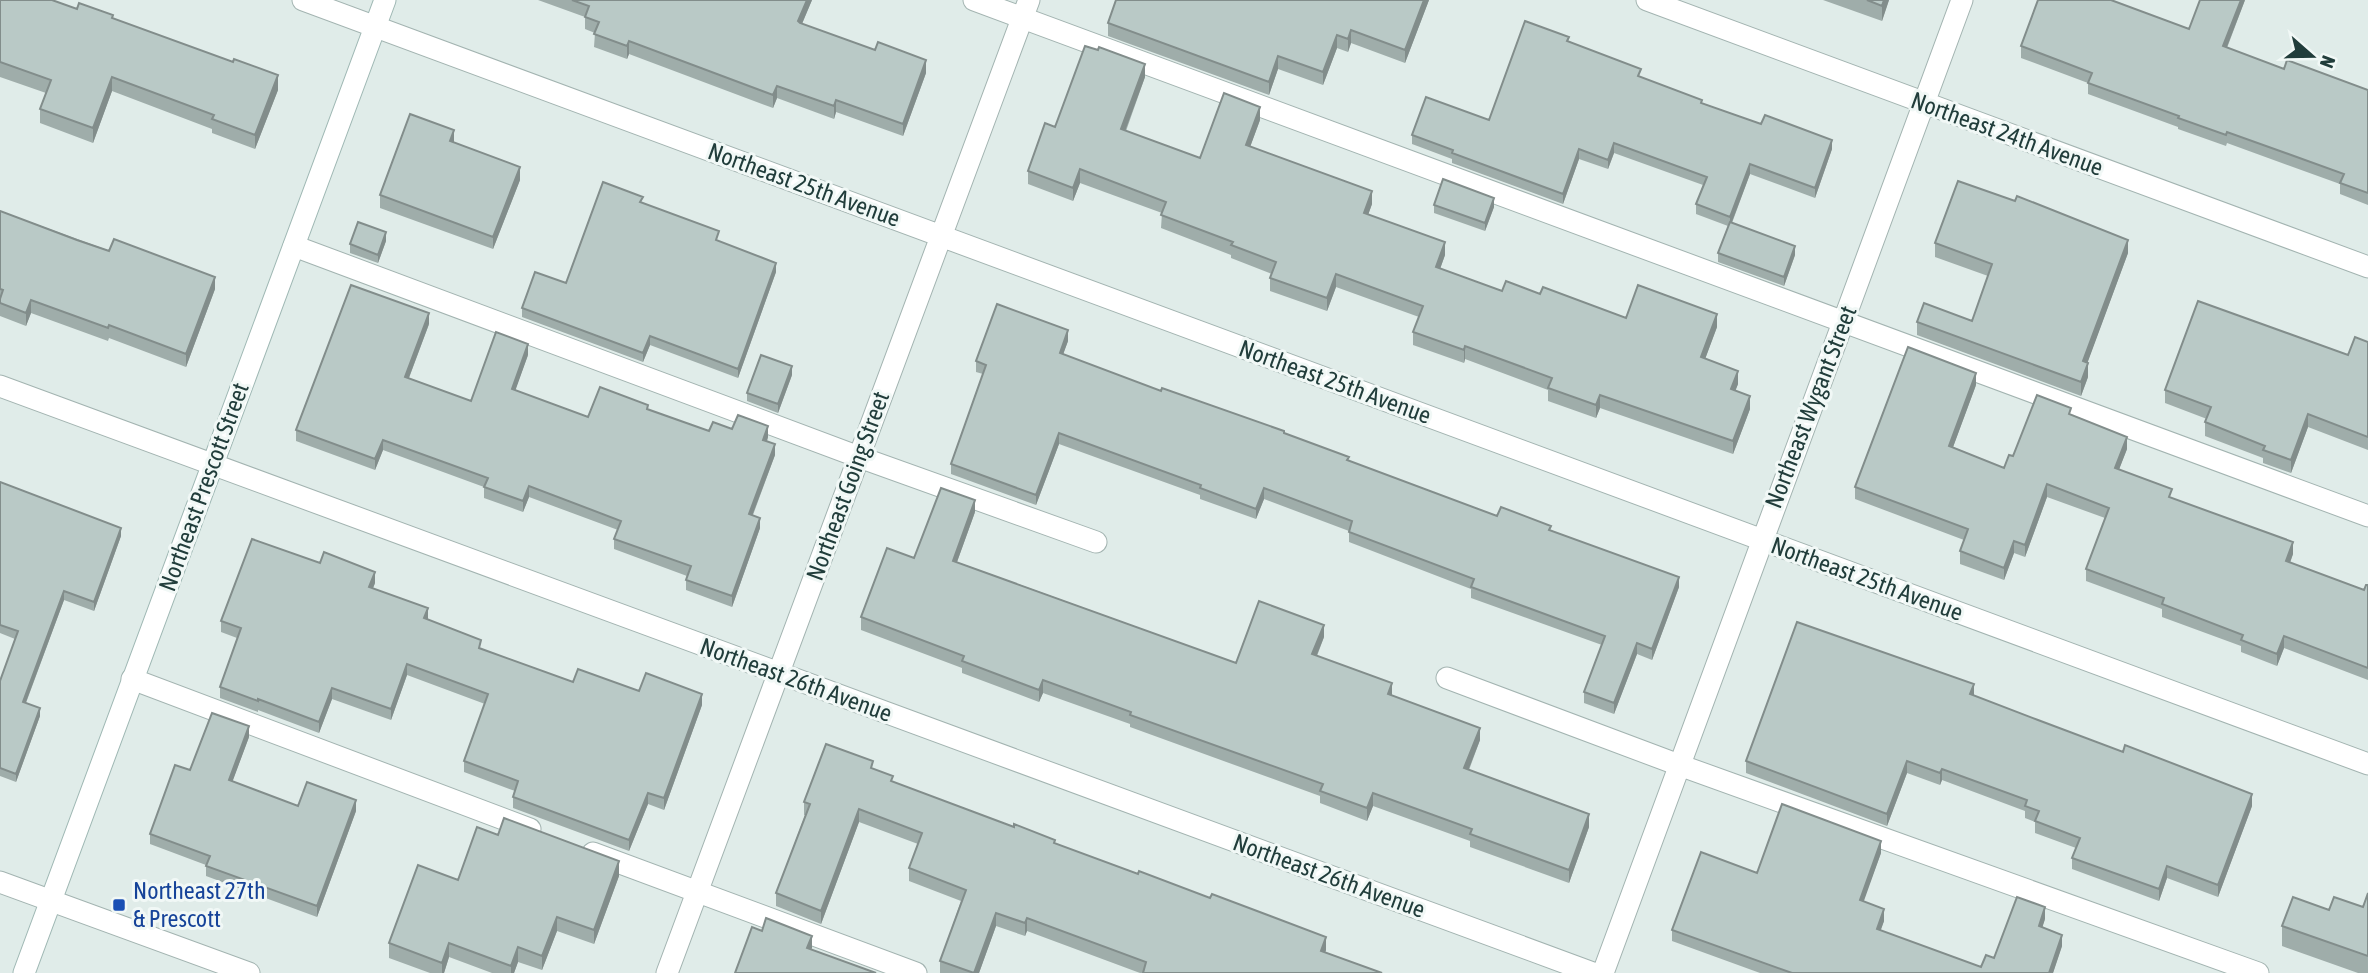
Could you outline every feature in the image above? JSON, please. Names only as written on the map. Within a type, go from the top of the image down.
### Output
[{"type":"street","name":"Northeast 25th Avenue","points":[[303,0],[2368,764]]},
{"type":"street","name":"Northeast Prescott Street","points":[[24,973],[385,0]]},
{"type":"street","points":[[974,0],[1025,9],[1842,323],[2368,516]]},
{"type":"street","name":"Northeast 24th Avenue","points":[[1647,0],[2368,267]]},
{"type":"street","name":"Northeast Wygant Street","points":[[1603,973],[1962,0]]},
{"type":"street","name":"Northeast Going Street","points":[[667,973],[1025,9]]},
{"type":"street","points":[[293,246],[859,457],[1096,541]]},
{"type":"street","name":"Northeast 26th Avenue","points":[[0,386],[1593,973]]},
{"type":"street","points":[[1447,678],[1679,765],[2258,973]]},
{"type":"street","points":[[132,679],[543,834]]},
{"type":"street","points":[[569,844],[916,973]]},
{"type":"street","points":[[0,882],[248,973]]},
{"type":"building","points":[[0,0],[52,0],[77,9],[79,3],[113,15],[112,18],[233,62],[234,59],[278,75],[255,135],[212,119],[214,115],[112,77],[93,128],[40,109],[51,80],[0,62]]},
{"type":"building","points":[[572,0],[807,0],[798,21],[800,23],[875,50],[878,42],[926,60],[903,124],[836,100],[834,106],[777,86],[773,95],[629,41],[627,46],[594,34],[599,22],[585,17],[589,6]]},
{"type":"building","points":[[1116,0],[1424,0],[1405,50],[1351,30],[1348,39],[1337,35],[1323,72],[1278,56],[1269,82],[1108,23]]},
{"type":"building","points":[[1867,0],[1884,0],[1882,6]]},
{"type":"building","points":[[2038,0],[2111,0],[2189,29],[2200,0],[2241,0],[2223,46],[2284,69],[2287,60],[2368,90],[2368,193],[2340,183],[2344,174],[2227,132],[2226,135],[2178,118],[2179,116],[2088,83],[2092,73],[2021,46]]},
{"type":"building","points":[[1525,21],[1569,37],[1567,41],[1641,69],[1638,76],[1702,100],[1701,103],[1761,124],[1765,115],[1832,140],[1815,188],[1750,164],[1730,217],[1696,204],[1707,177],[1614,143],[1608,160],[1579,149],[1563,194],[1452,153],[1453,150],[1412,135],[1426,97],[1489,120]]},
{"type":"building","points":[[1085,46],[1098,50],[1099,47],[1145,64],[1121,129],[1200,158],[1224,93],[1260,107],[1246,145],[1372,191],[1364,213],[1445,242],[1436,267],[1502,291],[1506,281],[1540,294],[1543,287],[1626,318],[1638,285],[1717,314],[1701,357],[1738,371],[1731,389],[1750,396],[1733,441],[1600,395],[1596,405],[1548,388],[1552,378],[1465,346],[1464,350],[1413,332],[1423,306],[1336,274],[1327,298],[1270,278],[1276,262],[1231,245],[1233,242],[1161,215],[1166,202],[1080,169],[1073,188],[1028,171],[1045,123],[1055,127]]},
{"type":"building","points":[[410,114],[454,130],[450,141],[520,167],[493,237],[380,195]]},
{"type":"building","points":[[1443,179],[1494,198],[1485,223],[1434,205]]},
{"type":"building","points":[[1958,181],[2015,201],[2017,196],[2128,240],[2083,361],[2088,363],[2081,382],[1917,322],[1924,303],[1972,321],[1992,264],[1935,243]]},
{"type":"building","points":[[603,182],[643,197],[640,202],[719,231],[716,240],[776,263],[738,369],[650,336],[643,353],[522,308],[535,272],[566,283]]},
{"type":"building","points":[[0,211],[109,251],[114,239],[215,277],[186,354],[31,300],[26,313],[0,303],[3,290],[0,289]]},
{"type":"building","points":[[358,222],[386,232],[378,255],[350,244]]},
{"type":"building","points":[[1730,222],[1795,246],[1784,277],[1718,253]]},
{"type":"building","points":[[351,285],[429,313],[405,377],[471,401],[496,332],[528,344],[512,389],[588,417],[600,387],[648,405],[647,409],[709,431],[713,422],[732,429],[738,415],[768,426],[763,440],[775,444],[749,514],[760,518],[732,596],[686,580],[691,566],[614,539],[621,521],[529,486],[523,501],[484,487],[488,478],[383,440],[375,459],[296,430]]},
{"type":"building","points":[[2198,301],[2348,355],[2355,337],[2368,342],[2368,437],[2308,414],[2291,460],[2263,450],[2265,446],[2205,422],[2211,407],[2165,390]]},
{"type":"building","points":[[997,304],[1068,330],[1060,353],[1161,391],[1162,388],[1284,431],[1349,457],[1347,460],[1497,516],[1501,507],[1551,526],[1549,530],[1679,577],[1652,649],[1637,643],[1614,703],[1584,692],[1605,636],[1471,587],[1474,579],[1349,532],[1352,521],[1264,488],[1256,509],[1200,488],[1201,485],[1059,433],[1036,495],[951,464],[986,365],[976,361]]},
{"type":"building","points":[[1908,347],[1976,373],[1949,446],[2004,468],[2009,455],[2013,456],[2037,395],[2071,408],[2069,414],[2127,437],[2115,468],[2172,489],[2169,497],[2293,542],[2286,561],[2364,590],[2368,585],[2368,668],[2284,636],[2277,654],[2241,640],[2243,635],[2162,604],[2164,598],[2086,569],[2109,508],[2047,484],[2025,545],[2014,541],[2004,568],[1960,551],[1968,529],[1855,487]]},
{"type":"building","points":[[761,355],[792,366],[778,404],[747,393]]},
{"type":"building","points":[[0,482],[121,528],[94,602],[64,591],[23,702],[40,708],[16,774],[0,768],[0,681],[18,631],[0,625]]},
{"type":"building","points":[[941,488],[975,500],[953,561],[1236,663],[1259,601],[1324,625],[1312,654],[1392,683],[1388,694],[1480,728],[1464,768],[1589,814],[1569,870],[1470,834],[1472,829],[1373,793],[1367,808],[1320,791],[1323,784],[1130,715],[1131,712],[1043,680],[1039,690],[962,661],[964,656],[861,617],[887,548],[914,558]]},
{"type":"building","points":[[252,539],[320,563],[324,552],[375,572],[369,587],[428,608],[424,618],[481,640],[479,648],[573,682],[578,669],[639,691],[646,673],[702,694],[664,798],[648,793],[629,840],[513,797],[518,781],[464,761],[488,694],[407,664],[391,709],[332,688],[319,722],[220,687],[241,628],[221,621]]},
{"type":"building","points":[[1797,622],[1974,684],[1970,694],[2038,720],[2123,752],[2125,745],[2252,794],[2218,885],[2167,866],[2159,889],[2072,858],[2080,838],[2035,821],[2039,811],[2025,806],[2027,800],[1942,769],[1940,773],[1907,761],[1887,814],[1746,761]]},
{"type":"building","points":[[212,713],[249,726],[229,780],[298,806],[307,782],[356,800],[317,906],[206,866],[210,856],[150,834],[175,765],[190,770]]},
{"type":"building","points":[[826,744],[873,761],[871,768],[893,776],[891,781],[1014,827],[1014,824],[1055,840],[1054,843],[1138,874],[1139,871],[1210,898],[1212,894],[1326,937],[1321,951],[1382,973],[1143,973],[1146,962],[1027,918],[1025,923],[996,913],[974,973],[940,961],[966,890],[909,868],[922,833],[859,809],[821,911],[776,893],[810,804],[804,802]]},
{"type":"building","points":[[1782,804],[1881,841],[1860,900],[1884,909],[1877,929],[1981,967],[1986,955],[1994,958],[2017,897],[2045,907],[2039,926],[2062,935],[2049,973],[1792,973],[1672,930],[1701,852],[1757,873]]},
{"type":"building","points":[[504,818],[619,861],[594,930],[557,917],[542,956],[518,947],[511,966],[449,943],[442,963],[389,943],[418,865],[458,880],[477,827],[498,835]]},
{"type":"building","points":[[2368,893],[2368,956],[2282,926],[2293,897],[2329,910],[2334,897],[2363,907]]},
{"type":"building","points":[[766,918],[812,936],[807,948],[876,973],[735,973],[752,927],[762,931]]},
{"type":"place","name":"Northeast 27th & Prescott","points":[[119,905]]}]
